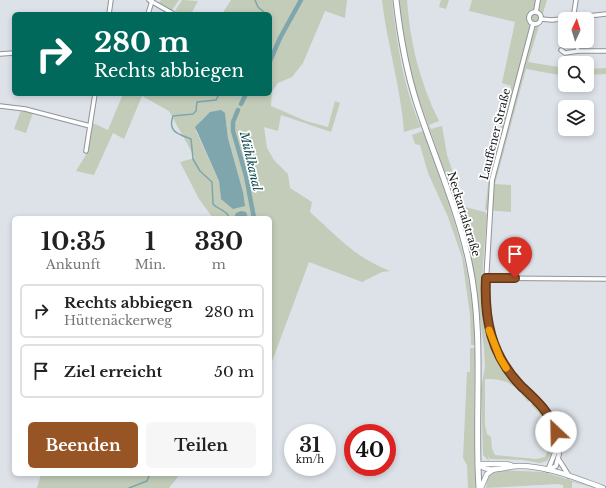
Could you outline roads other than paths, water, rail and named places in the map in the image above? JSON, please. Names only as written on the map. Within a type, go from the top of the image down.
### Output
[{"type":"main road","name":"Neckartalstraße","points":[[396,0],[406,67],[418,108],[460,226],[469,263],[476,310],[478,352],[478,464],[480,488]]},
{"type":"main road","points":[[478,464],[484,469],[493,470],[512,466]]},
{"type":"main road","points":[[478,464],[505,464],[548,470],[603,488]]},
{"type":"main road","points":[[480,488],[486,476],[493,470]]},
{"type":"street","points":[[109,12],[111,0]]},
{"type":"street","name":"Lauffener Straße","points":[[538,0],[536,11],[531,12],[528,16],[529,21],[532,24],[492,180],[486,278],[486,312],[492,339],[508,370],[547,412],[554,426],[558,445],[558,459]]},
{"type":"street","points":[[574,12],[576,0]]},
{"type":"street","points":[[148,12],[151,1],[170,12]]},
{"type":"street","points":[[536,11],[540,14],[541,19]]},
{"type":"street","points":[[594,15],[606,14]]},
{"type":"street","points":[[541,19],[558,19]]},
{"type":"street","points":[[532,24],[538,23],[541,19]]},
{"type":"street","points":[[577,48],[578,52]]},
{"type":"street","points":[[561,50],[566,52],[606,51]]},
{"type":"street","points":[[0,54],[12,53]]},
{"type":"street","points":[[86,151],[95,96]]},
{"type":"street","points":[[0,106],[25,109],[90,126]]},
{"type":"street","points":[[486,278],[606,279]]},
{"type":"street","points":[[548,470],[558,445]]},
{"type":"street","points":[[548,470],[556,466],[558,459]]},
{"type":"street","points":[[558,459],[569,476]]},
{"type":"water","points":[[221,110],[225,113],[228,138],[243,192],[245,206],[233,209],[221,199],[219,181],[195,127],[210,112]]},
{"type":"water","points":[[241,211],[246,212],[247,216],[235,216],[236,213]]},
{"type":"waterway","points":[[255,0],[258,7],[264,12]]},
{"type":"waterway","name":"Mühlkanal","points":[[272,56],[280,38],[301,0]]},
{"type":"waterway","points":[[218,96],[216,100],[197,102],[196,111],[193,114],[173,116],[172,126],[175,132],[191,139],[193,159],[200,171],[212,182],[213,204],[223,210],[228,216]]},
{"type":"waterway","name":"Mühlkanal","points":[[241,104],[245,96]]},
{"type":"waterway","name":"Mühlkanal","points":[[238,110],[233,122],[233,131],[246,176],[254,216]]},
{"type":"waterway","points":[[129,488],[147,481],[149,476]]}]
